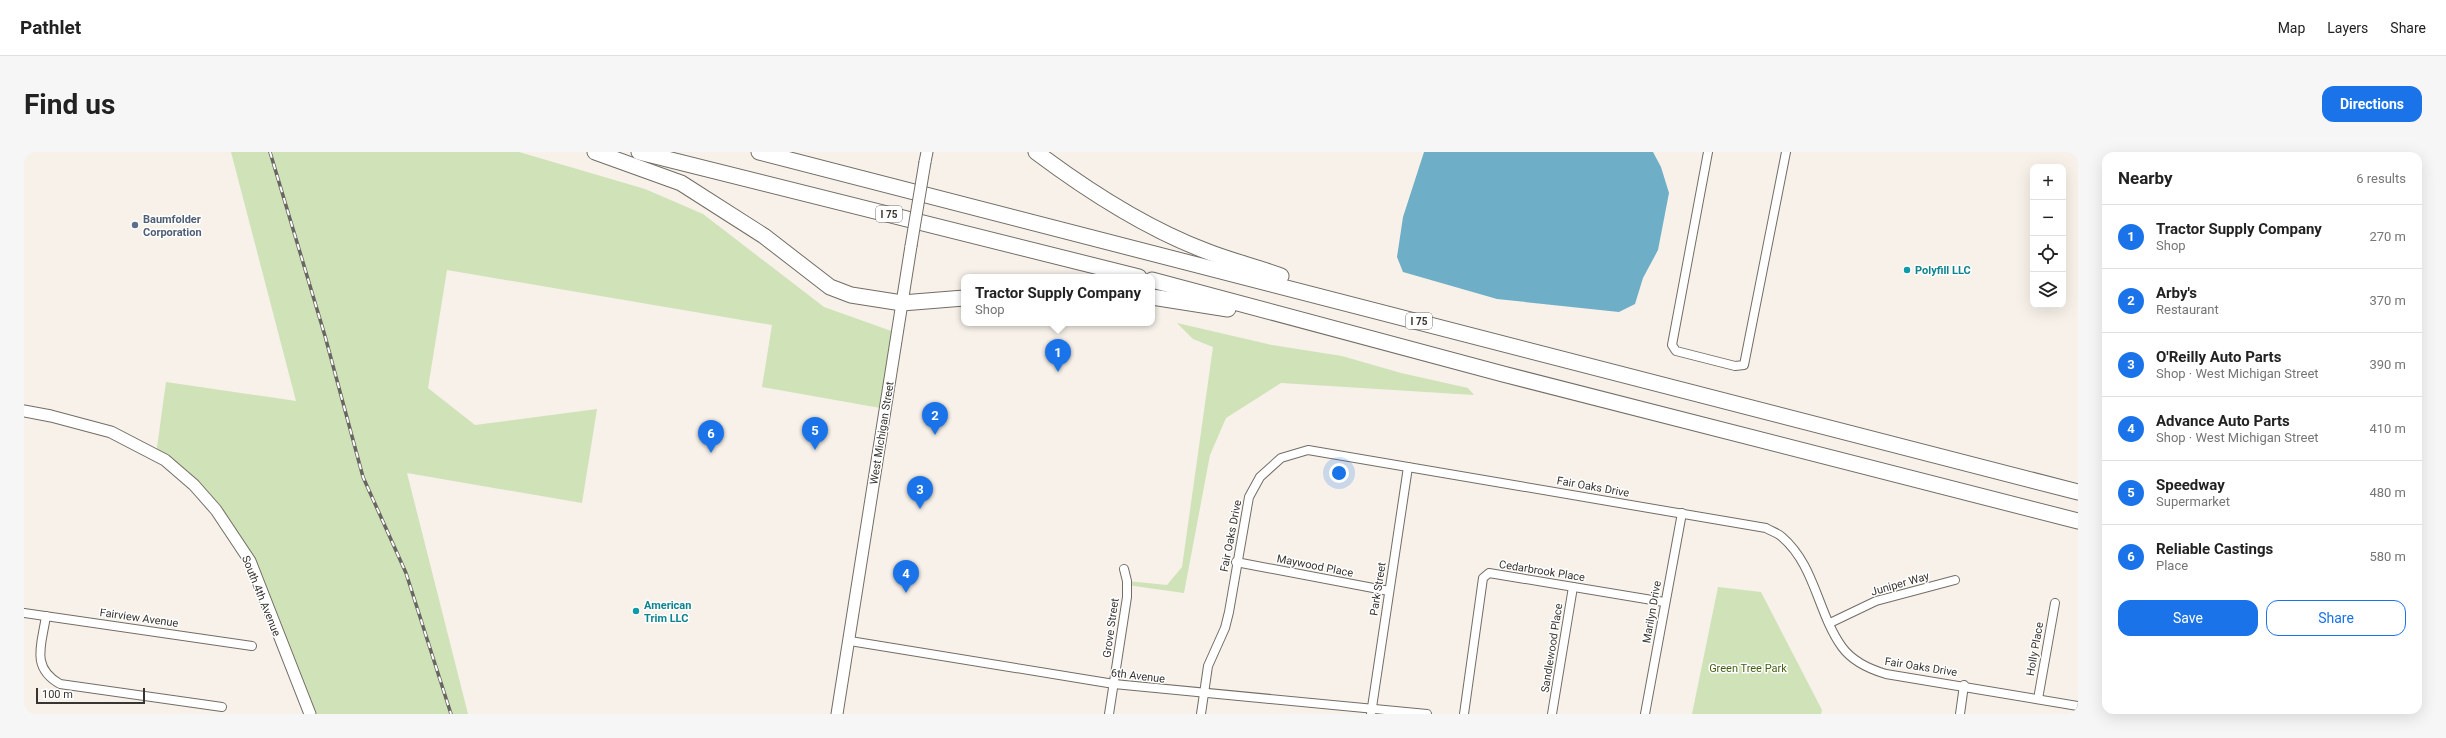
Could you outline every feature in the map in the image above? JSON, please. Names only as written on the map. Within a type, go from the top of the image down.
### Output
[{"type":"highway","points":[[595,152],[687,186],[764,236],[830,287],[851,295],[902,303],[961,298]]},
{"type":"highway","name":"I 75","points":[[639,152],[1127,274]]},
{"type":"highway","name":"I 75","points":[[759,152],[2078,492]]},
{"type":"highway","points":[[1036,152],[1072,179],[1154,228],[1206,252],[1277,274],[1359,306]]},
{"type":"highway","points":[[1155,281],[1316,324],[2078,521]]},
{"type":"highway","points":[[1155,297],[1316,324]]},
{"type":"main road","name":"West Michigan Street","points":[[837,714],[850,641],[926,157]]},
{"type":"main road","name":"South 4th Avenue","points":[[24,412],[51,416],[111,432],[165,460],[194,485],[216,510],[250,561],[310,714]]},
{"type":"street","points":[[1708,152],[1672,345],[1676,351],[1735,366],[1744,365],[1786,152]]},
{"type":"street","name":"Fair Oaks Drive","points":[[1204,694],[1208,666],[1229,612],[1236,562],[1249,497],[1260,477],[1281,458],[1308,450],[1766,528],[1782,536],[1800,558],[1842,647],[1856,661],[1869,669],[1886,674],[1964,685],[2078,706]]},
{"type":"street","name":"Park Street","points":[[1371,711],[1408,468]]},
{"type":"street","name":"Marilyn Drive","points":[[1645,714],[1664,602],[1682,513]]},
{"type":"street","name":"Maywood Place","points":[[1236,562],[1389,591]]},
{"type":"street","name":"Grove Street","points":[[1109,714],[1127,597],[1127,581],[1124,569]]},
{"type":"street","name":"Cedarbrook Place","points":[[1464,714],[1482,578],[1489,573],[1664,602]]},
{"type":"street","name":"Juniper Way","points":[[1830,623],[1876,601],[1955,580]]},
{"type":"street","name":"Sandlewood Place","points":[[1552,714],[1573,586]]},
{"type":"street","name":"Holly Place","points":[[2038,699],[2055,603]]},
{"type":"street","name":"Fairview Avenue","points":[[24,613],[252,646]]},
{"type":"street","points":[[46,616],[40,664],[44,673],[60,684],[222,707]]},
{"type":"street","name":"6th Avenue","points":[[850,641],[1114,684],[1371,711],[1427,714]]},
{"type":"street","points":[[1960,714],[1964,685]]},
{"type":"street","points":[[1201,714],[1204,694]]},
{"type":"green space","points":[[231,152],[519,152],[645,189],[703,214],[824,307],[897,333],[886,409],[762,387],[772,325],[447,270],[428,388],[475,425],[597,409],[582,503],[407,473],[468,714],[310,714],[250,561],[216,510],[156,455],[166,382],[296,401]]},
{"type":"green space","points":[[1177,323],[1272,345],[1342,356],[1401,373],[1468,388],[1474,395],[1281,383],[1226,418],[1210,455],[1184,593],[1127,585],[1127,581],[1167,585],[1182,567],[1213,347],[1193,339]]},
{"type":"green space","name":"Green Tree Park","points":[[1718,587],[1761,592],[1822,710],[1821,714],[1692,714]]},
{"type":"water","points":[[1424,152],[1653,152],[1661,167],[1669,193],[1658,250],[1643,278],[1635,304],[1619,312],[1497,299],[1403,272],[1397,257],[1403,217]]},
{"type":"railway","points":[[270,152],[325,336],[363,477],[406,573],[451,714]]},
{"type":"place","name":"Baumfolder Corporation","points":[[135,225]]},
{"type":"place","name":"Polyfill LLC","points":[[1907,270]]},
{"type":"place","name":"Tractor Supply Company","points":[[1058,372]]},
{"type":"place","name":"Arby's","points":[[935,435]]},
{"type":"place","name":"Speedway","points":[[815,450]]},
{"type":"place","name":"Reliable Castings","points":[[711,453]]},
{"type":"place","name":"O'Reilly Auto Parts","points":[[920,509]]},
{"type":"place","name":"Advance Auto Parts","points":[[906,593]]},
{"type":"place","name":"American Trim LLC","points":[[636,611]]}]
